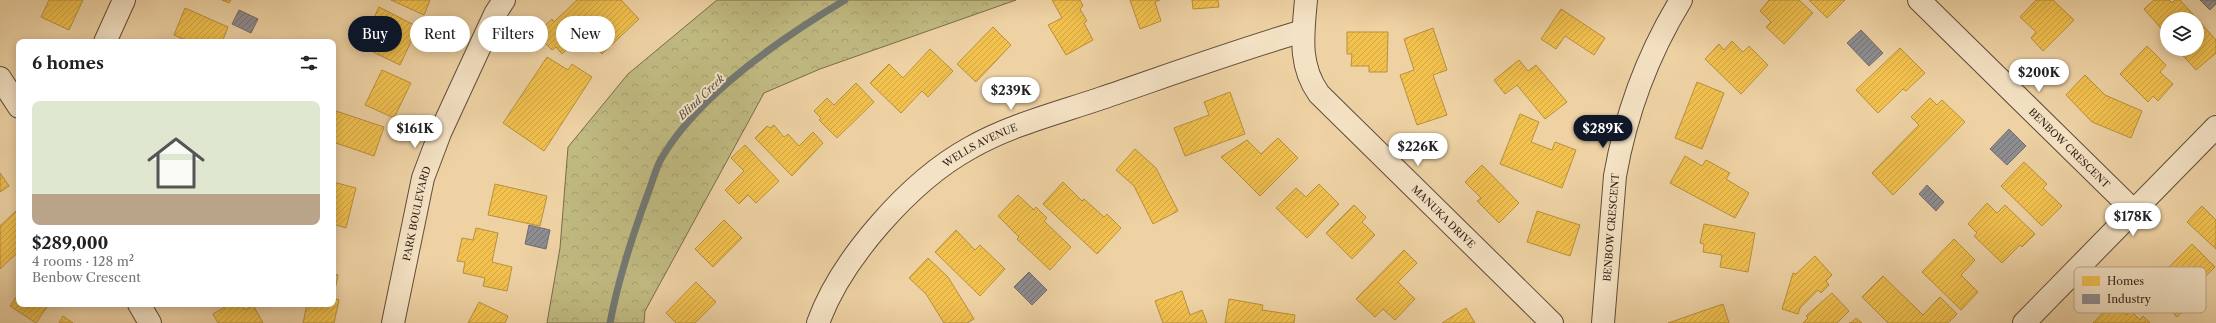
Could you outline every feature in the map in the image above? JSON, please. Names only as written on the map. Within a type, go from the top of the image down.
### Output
[{"type":"street","points":[[106,39],[124,0]]},
{"type":"street","name":"PARK BOULEVARD","points":[[393,323],[417,203],[430,155],[488,28],[504,0]]},
{"type":"street","name":"MANUKA DRIVE","points":[[1306,0],[1302,49],[1305,68],[1319,94],[1552,323]]},
{"type":"street","name":"BENBOW CRESCENT","points":[[1603,323],[1615,176],[1619,156],[1639,84],[1658,42],[1682,0]]},
{"type":"street","name":"BENBOW CRESCENT","points":[[1919,0],[2134,211]]},
{"type":"street","name":"WELLS AVENUE","points":[[818,323],[846,268],[872,233],[936,171],[970,148],[1034,121],[1303,31]]},
{"type":"street","points":[[0,78],[16,102]]},
{"type":"street","points":[[2079,267],[2216,127]]},
{"type":"street","points":[[2024,323],[2074,272]]},
{"type":"street","points":[[141,307],[150,323]]},
{"type":"green space","points":[[717,0],[1016,0],[820,69],[764,93],[645,311],[644,323],[547,323],[560,248],[568,147],[628,74]]},
{"type":"building: Homes","points":[[49,0],[83,0],[69,30],[41,17]]},
{"type":"building: Homes","points":[[222,0],[231,0],[229,3]]},
{"type":"building: Homes","points":[[391,0],[430,0],[424,15]]},
{"type":"building: Homes","points":[[577,0],[621,0],[639,19],[615,42],[615,16],[560,16]]},
{"type":"building: Homes","points":[[1052,0],[1080,0],[1083,6],[1080,9],[1087,21],[1084,23],[1093,40],[1066,55],[1048,25],[1062,18]]},
{"type":"building: Homes","points":[[1130,0],[1160,0],[1155,2],[1161,21],[1140,29]]},
{"type":"building: Homes","points":[[1192,0],[1218,0],[1219,7],[1193,9]]},
{"type":"building: Homes","points":[[1769,0],[1799,0],[1813,13],[1784,44],[1766,27],[1771,22],[1760,11]]},
{"type":"building: Homes","points":[[1809,0],[1845,0],[1827,18]]},
{"type":"building: Homes","points":[[2036,0],[2053,0],[2074,20],[2043,51],[2031,38],[2036,32],[2020,17]]},
{"type":"building: Homes","points":[[2154,0],[2169,0],[2172,3],[2175,0],[2180,0],[2191,12],[2160,12],[2160,27],[2144,9]]},
{"type":"building: Homes","points":[[379,7],[397,16],[375,16]]},
{"type":"building: Homes","points":[[185,8],[228,27],[223,39],[183,39],[174,35]]},
{"type":"building: Homes","points":[[1561,9],[1605,38],[1594,55],[1565,36],[1556,49],[1541,39]]},
{"type":"building: Homes","points":[[402,19],[410,23],[410,44],[400,65],[373,52],[402,52]]},
{"type":"building: Homes","points":[[552,19],[554,22],[556,20],[556,47],[552,50],[548,46],[548,23]]},
{"type":"building: Homes","points":[[993,27],[1011,45],[976,82],[957,64]]},
{"type":"building: Homes","points":[[2204,27],[2216,40],[2216,53],[2196,70],[2183,56],[2204,56]]},
{"type":"building: Homes","points":[[1433,28],[1447,70],[1433,75],[1447,115],[1417,125],[1400,75],[1414,70],[1404,39]]},
{"type":"building: Homes","points":[[1347,32],[1388,32],[1387,72],[1369,72],[1369,66],[1351,66],[1352,54],[1347,54]]},
{"type":"building: Homes","points":[[1732,41],[1743,52],[1749,46],[1768,65],[1741,94],[1705,59],[1719,44],[1724,50]]},
{"type":"building: Homes","points":[[2147,46],[2166,65],[2160,72],[2173,84],[2158,101],[2153,96],[2148,102],[2120,74]]},
{"type":"building: Homes","points":[[1900,48],[1925,73],[1906,91],[1903,89],[1878,113],[1856,90]]},
{"type":"building: Homes","points":[[930,49],[953,71],[928,97],[922,91],[901,113],[870,83],[889,64],[903,78]]},
{"type":"building: Homes","points":[[547,57],[568,70],[572,64],[592,77],[544,151],[503,123]]},
{"type":"building: Homes","points":[[1519,60],[1528,71],[1536,65],[1567,102],[1545,119],[1517,85],[1505,94],[1494,80]]},
{"type":"building: Homes","points":[[382,70],[411,83],[394,118],[365,105]]},
{"type":"building: Homes","points":[[2085,75],[2105,95],[2142,111],[2131,138],[2092,122],[2066,95]]},
{"type":"building: Homes","points":[[1697,82],[1724,93],[1702,149],[1675,138]]},
{"type":"building: Homes","points":[[856,83],[874,102],[837,138],[819,120],[821,118],[814,111],[827,98],[834,105]]},
{"type":"building: Homes","points":[[1230,92],[1245,134],[1185,156],[1174,128],[1209,115],[1204,102]]},
{"type":"building: Homes","points":[[1930,98],[1937,105],[1942,100],[1965,122],[1893,195],[1872,173],[1919,125],[1911,117]]},
{"type":"building: Homes","points":[[336,111],[384,127],[374,156],[336,143]]},
{"type":"building: Homes","points":[[1520,114],[1539,122],[1531,142],[1552,150],[1555,142],[1576,150],[1562,188],[1500,164]]},
{"type":"building: Homes","points":[[774,125],[784,137],[788,134],[799,146],[813,132],[823,143],[792,176],[755,138],[767,126],[770,128]]},
{"type":"building: Homes","points":[[1278,138],[1298,158],[1260,196],[1221,157],[1247,140],[1261,154]]},
{"type":"building: Homes","points":[[745,145],[779,181],[756,203],[748,195],[739,204],[725,190],[744,171],[731,158]]},
{"type":"building: Homes","points":[[1135,149],[1156,168],[1178,211],[1153,224],[1134,186],[1116,170]]},
{"type":"building: Homes","points":[[1685,156],[1702,166],[1706,160],[1730,173],[1726,179],[1749,193],[1735,218],[1670,183]]},
{"type":"building: Homes","points":[[2024,162],[2047,184],[2043,188],[2062,206],[2042,226],[2001,186]]},
{"type":"building: Homes","points":[[1482,165],[1519,203],[1499,223],[1477,201],[1481,198],[1465,182]]},
{"type":"building: Homes","points":[[0,173],[9,186],[0,192]]},
{"type":"building: Homes","points":[[1063,182],[1082,201],[1084,199],[1104,217],[1107,214],[1121,228],[1097,254],[1043,204]]},
{"type":"building: Homes","points":[[336,183],[356,188],[346,228],[336,225]]},
{"type":"building: Homes","points":[[495,184],[547,196],[540,226],[488,215]]},
{"type":"building: Homes","points":[[1319,184],[1339,204],[1307,238],[1276,208],[1296,188],[1306,197]]},
{"type":"building: Homes","points":[[1018,195],[1034,210],[1036,207],[1047,218],[1044,221],[1071,247],[1050,270],[1017,239],[1019,237],[998,216]]},
{"type":"building: Homes","points":[[1987,203],[1997,213],[2005,205],[2035,234],[2022,247],[2020,245],[2002,263],[1974,236],[1977,233],[1968,224]]},
{"type":"building: Homes","points":[[1354,205],[1366,217],[1362,222],[1375,235],[1352,259],[1326,233]]},
{"type":"building: Homes","points":[[2202,206],[2216,220],[2216,249],[2187,222]]},
{"type":"building: Homes","points":[[16,211],[16,254],[0,269],[0,226]]},
{"type":"building: Homes","points":[[1537,211],[1580,225],[1570,256],[1527,242]]},
{"type":"building: Homes","points":[[724,220],[742,238],[713,267],[695,249]]},
{"type":"building: Homes","points":[[1704,224],[1755,233],[1748,272],[1720,267],[1722,255],[1703,252],[1704,244],[1700,243]]},
{"type":"building: Homes","points":[[476,228],[498,233],[492,262],[512,267],[507,291],[483,286],[485,278],[463,273],[465,262],[457,261],[462,238],[473,240]]},
{"type":"building: Homes","points":[[956,230],[975,250],[980,245],[1005,269],[980,296],[935,252]]},
{"type":"building: Homes","points":[[1954,239],[1975,260],[1961,275],[1978,292],[1961,310],[1922,272]]},
{"type":"building: Homes","points":[[2192,244],[2215,267],[2206,276],[2206,267],[2169,267]]},
{"type":"building: Homes","points":[[1404,250],[1417,263],[1398,282],[1415,299],[1395,320],[1383,309],[1375,317],[1356,299]]},
{"type":"building: Homes","points":[[1815,256],[1832,275],[1826,281],[1829,285],[1821,293],[1818,290],[1800,308],[1798,314],[1782,309],[1793,273],[1796,274]]},
{"type":"building: Homes","points":[[928,258],[948,277],[974,319],[967,323],[944,323],[926,294],[909,278]]},
{"type":"building: Homes","points":[[336,275],[338,275],[336,285]]},
{"type":"building: Homes","points":[[1883,276],[1923,315],[1940,297],[1957,314],[1948,323],[1888,323],[1862,297]]},
{"type":"building: Homes","points":[[696,282],[716,302],[695,323],[676,323],[666,313]]},
{"type":"building: Homes","points":[[1182,291],[1190,315],[1202,310],[1207,323],[1163,323],[1155,301]]},
{"type":"building: Homes","points":[[1832,293],[1849,311],[1837,323],[1803,323],[1808,318],[1806,316]]},
{"type":"building: Homes","points":[[16,297],[16,307],[47,307],[36,323],[10,306]]},
{"type":"building: Homes","points":[[336,299],[339,300],[334,323],[303,323],[306,307],[336,307]]},
{"type":"building: Homes","points":[[1229,299],[1263,305],[1262,310],[1295,315],[1294,323],[1225,323]]},
{"type":"building: Homes","points":[[479,302],[508,316],[505,323],[468,323]]},
{"type":"building: Homes","points":[[1723,304],[1729,323],[1668,323]]},
{"type":"building: Homes","points":[[225,307],[243,307],[245,310],[250,307],[254,307],[263,323],[218,323],[213,314]]},
{"type":"building: Homes","points":[[1466,308],[1475,323],[1442,323]]},
{"type":"building: Homes","points":[[2103,313],[2124,313],[2126,315],[2128,313],[2133,313],[2140,320],[2143,316],[2150,323],[2093,323]]},
{"type":"building: Homes","points":[[2173,313],[2181,313],[2177,317]]},
{"type":"building: Homes","points":[[63,316],[73,323],[59,323]]},
{"type":"building: Homes","points":[[1856,318],[1862,323],[1851,323]]},
{"type":"building: Industry","points":[[2200,0],[2216,0],[2216,4],[2210,10]]},
{"type":"building: Industry","points":[[239,10],[258,19],[251,33],[232,24]]},
{"type":"building: Industry","points":[[1861,30],[1883,53],[1869,66],[1847,43]]},
{"type":"building: Industry","points":[[2009,129],[2026,146],[2007,165],[1990,149]]},
{"type":"building: Industry","points":[[1927,185],[1944,202],[1936,211],[1919,194]]},
{"type":"building: Industry","points":[[529,225],[550,230],[546,249],[525,244]]},
{"type":"building: Industry","points":[[1029,272],[1047,290],[1032,305],[1014,287]]},
{"type":"waterway","name":"Blind Creek","points":[[610,323],[626,259],[655,172],[661,159],[677,136],[696,113],[743,70],[795,32],[845,0]]}]
